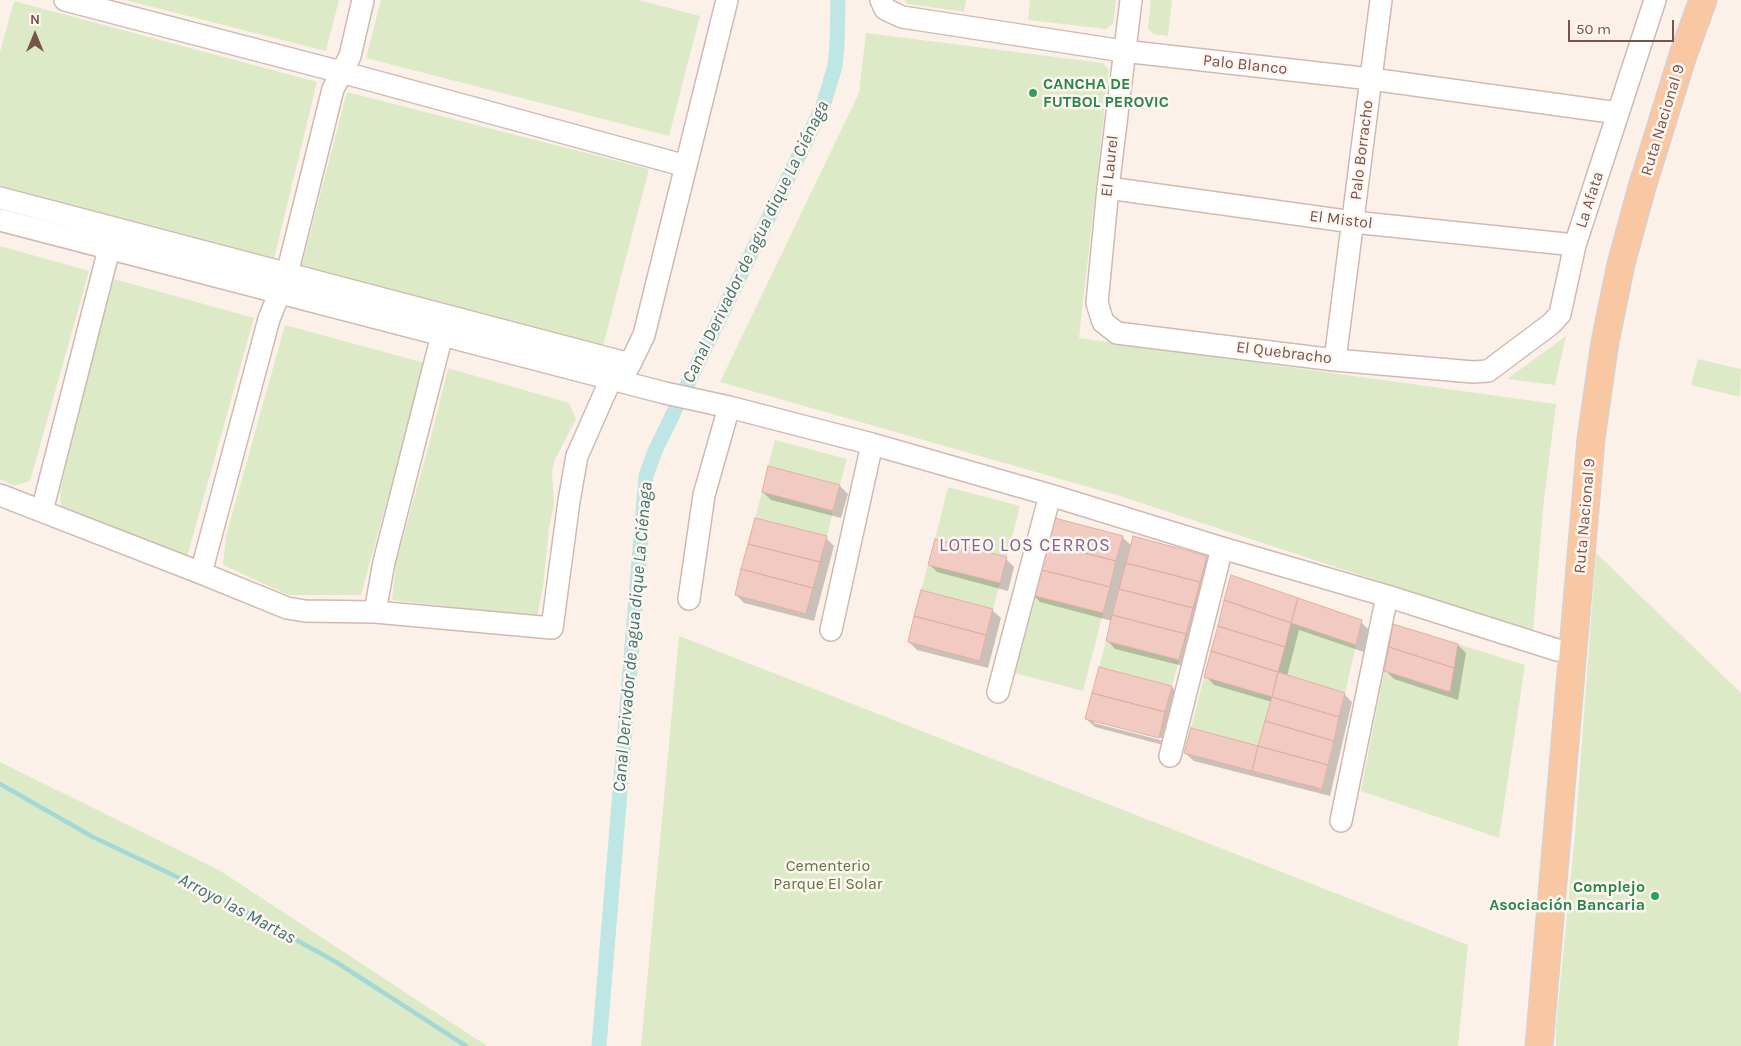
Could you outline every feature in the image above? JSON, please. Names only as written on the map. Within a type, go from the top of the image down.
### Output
[{"type":"main road","name":"Ruta Nacional 9","points":[[1524,1046],[1581,383],[1592,316],[1604,266],[1642,129],[1667,48],[1685,0]]},
{"type":"main road","name":"Ruta Nacional 9","points":[[1539,1046],[1591,439],[1606,342],[1621,264],[1642,187],[1683,55],[1703,0]]},
{"type":"street","points":[[65,0],[341,72],[686,166]]},
{"type":"street","points":[[201,573],[269,319],[283,284],[333,89],[350,56],[362,0]]},
{"type":"street","name":"Palo Blanco","points":[[881,0],[885,9],[902,17],[1123,51],[1371,79],[1618,114]]},
{"type":"street","name":"El Laurel","points":[[1097,303],[1123,51],[1131,0]]},
{"type":"street","name":"Palo Borracho","points":[[1335,360],[1381,0]]},
{"type":"street","name":"La Afata","points":[[1488,371],[1551,324],[1560,314],[1575,245],[1655,0]]},
{"type":"street","points":[[0,495],[287,608],[305,611],[375,612],[552,628],[577,456],[644,334],[686,166],[724,1]]},
{"type":"street","name":"El Mistol","points":[[1108,188],[1353,222],[1575,245]]},
{"type":"street","points":[[0,198],[283,284],[442,335],[620,375]]},
{"type":"street","points":[[0,220],[109,249],[283,284],[620,375],[665,393],[729,407],[872,444],[1387,596],[1557,650]]},
{"type":"street","points":[[42,510],[109,249]]},
{"type":"street","name":"El Quebracho","points":[[1097,303],[1103,322],[1117,333],[1335,360],[1473,372],[1488,371]]},
{"type":"street","points":[[375,612],[384,562],[442,335]]},
{"type":"street","points":[[689,600],[704,495],[729,407]]},
{"type":"street","points":[[831,630],[872,444]]},
{"type":"street","points":[[998,692],[1050,495]]},
{"type":"street","points":[[1170,756],[1222,548]]},
{"type":"street","points":[[1341,822],[1387,596]]},
{"type":"green space","points":[[125,0],[339,0],[326,51]]},
{"type":"green space","points":[[381,0],[638,0],[700,16],[669,136],[366,58]]},
{"type":"green space","points":[[904,0],[966,0],[964,12],[908,4]]},
{"type":"green space","points":[[1030,0],[1116,0],[1113,24],[1106,29],[1028,20]]},
{"type":"green space","points":[[1151,0],[1172,0],[1168,36],[1153,34],[1148,28]]},
{"type":"green space","points":[[14,1],[317,82],[274,259],[0,186],[0,52]]},
{"type":"green space","points":[[866,33],[1103,63],[1109,70],[1079,338],[1556,404],[1543,508],[1533,632],[1120,496],[720,382],[859,93]]},
{"type":"green space","points":[[347,92],[649,169],[603,346],[301,268]]},
{"type":"green space","points":[[0,246],[89,271],[30,481],[14,486],[0,479]]},
{"type":"green space","points":[[114,279],[254,318],[187,557],[61,507],[60,491],[71,433]]},
{"type":"green space","points":[[285,325],[425,363],[361,595],[288,595],[223,565],[226,536]]},
{"type":"green space","points":[[1566,336],[1555,385],[1507,379]]},
{"type":"green space","points":[[1698,359],[1741,369],[1740,397],[1691,385]]},
{"type":"green space","points":[[448,368],[569,403],[576,419],[555,460],[552,472],[554,504],[537,617],[392,600],[396,563]]},
{"type":"green space","points":[[775,440],[847,459],[840,485],[768,466]]},
{"type":"green space","points":[[948,487],[1020,506],[1007,557],[935,539]]},
{"type":"green space","points":[[762,492],[833,511],[827,536],[755,518]]},
{"type":"green space","name":"Complejo Asociación Bancaria","points":[[1596,553],[1741,693],[1741,1046],[1556,1046],[1556,1026],[1575,834]]},
{"type":"green space","points":[[928,565],[1000,583],[993,609],[921,590]]},
{"type":"green space","points":[[1031,595],[1103,613],[1083,691],[1011,672]]},
{"type":"green space","points":[[1291,623],[1356,645],[1345,693],[1278,672]]},
{"type":"green space","name":"Cementerio Parque El Solar","points":[[679,636],[1468,945],[1458,1046],[641,1046]]},
{"type":"green space","points":[[1106,641],[1179,660],[1172,686],[1099,667]]},
{"type":"green space","points":[[1458,644],[1525,665],[1499,838],[1361,791],[1384,671],[1450,692]]},
{"type":"green space","points":[[1204,677],[1272,697],[1258,746],[1191,728]]},
{"type":"green space","points":[[0,762],[219,870],[487,1046],[0,1046]]},
{"type":"building","points":[[768,466],[840,485],[833,511],[762,492]]},
{"type":"building","points":[[1051,517],[1123,536],[1116,561],[1045,543]]},
{"type":"building","points":[[755,518],[827,536],[820,562],[748,544]]},
{"type":"building","points":[[1133,536],[1207,556],[1200,582],[1126,563]]},
{"type":"building","points":[[935,539],[1007,557],[1000,583],[928,565]]},
{"type":"building","points":[[1045,543],[1116,561],[1110,587],[1038,569]]},
{"type":"building","points":[[748,544],[820,562],[813,588],[741,569]]},
{"type":"building","points":[[1126,563],[1200,582],[1193,608],[1119,589]]},
{"type":"building","points":[[741,569],[813,588],[806,614],[735,595]]},
{"type":"building","points":[[1038,569],[1110,587],[1103,613],[1031,595]]},
{"type":"building","points":[[1231,575],[1298,598],[1291,623],[1224,600]]},
{"type":"building","points":[[1119,589],[1193,608],[1186,634],[1112,615]]},
{"type":"building","points":[[921,590],[993,609],[986,635],[914,616]]},
{"type":"building","points":[[1298,598],[1362,620],[1356,645],[1291,623]]},
{"type":"building","points":[[1224,600],[1291,623],[1285,647],[1218,626]]},
{"type":"building","points":[[1112,615],[1186,634],[1179,660],[1106,641]]},
{"type":"building","points":[[914,616],[986,635],[980,661],[908,642]]},
{"type":"building","points":[[1393,624],[1458,644],[1454,668],[1389,647]]},
{"type":"building","points":[[1218,626],[1285,647],[1278,672],[1211,651]]},
{"type":"building","points":[[1389,647],[1454,668],[1450,692],[1384,671]]},
{"type":"building","points":[[1211,651],[1278,672],[1272,697],[1204,677]]},
{"type":"building","points":[[1099,667],[1172,686],[1165,712],[1092,693]]},
{"type":"building","points":[[1278,672],[1345,693],[1339,717],[1272,697]]},
{"type":"building","points":[[1092,693],[1165,712],[1159,738],[1085,719]]},
{"type":"building","points":[[1272,697],[1339,717],[1334,741],[1265,721]]},
{"type":"building","points":[[1265,721],[1334,741],[1328,765],[1258,746]]},
{"type":"building","points":[[1191,728],[1258,746],[1252,771],[1184,753]]},
{"type":"building","points":[[1258,746],[1328,765],[1322,789],[1252,771]]},
{"type":"waterway","name":"Canal Derivador de agua dique La Ciénaga","points":[[599,1046],[646,476],[655,451],[823,106],[835,66],[838,0]]},
{"type":"waterway","name":"Arroyo las Martas","points":[[0,784],[93,837],[213,894],[336,962],[466,1046]]},
{"type":"place","name":"CANCHA DE FUTBOL PEROVIC","points":[[1033,93]]},
{"type":"place","name":"Complejo Asociación Bancaria","points":[[1655,896]]},
{"type":"district","name":"LOTEO LOS CERROS","points":[[1025,546]]}]
